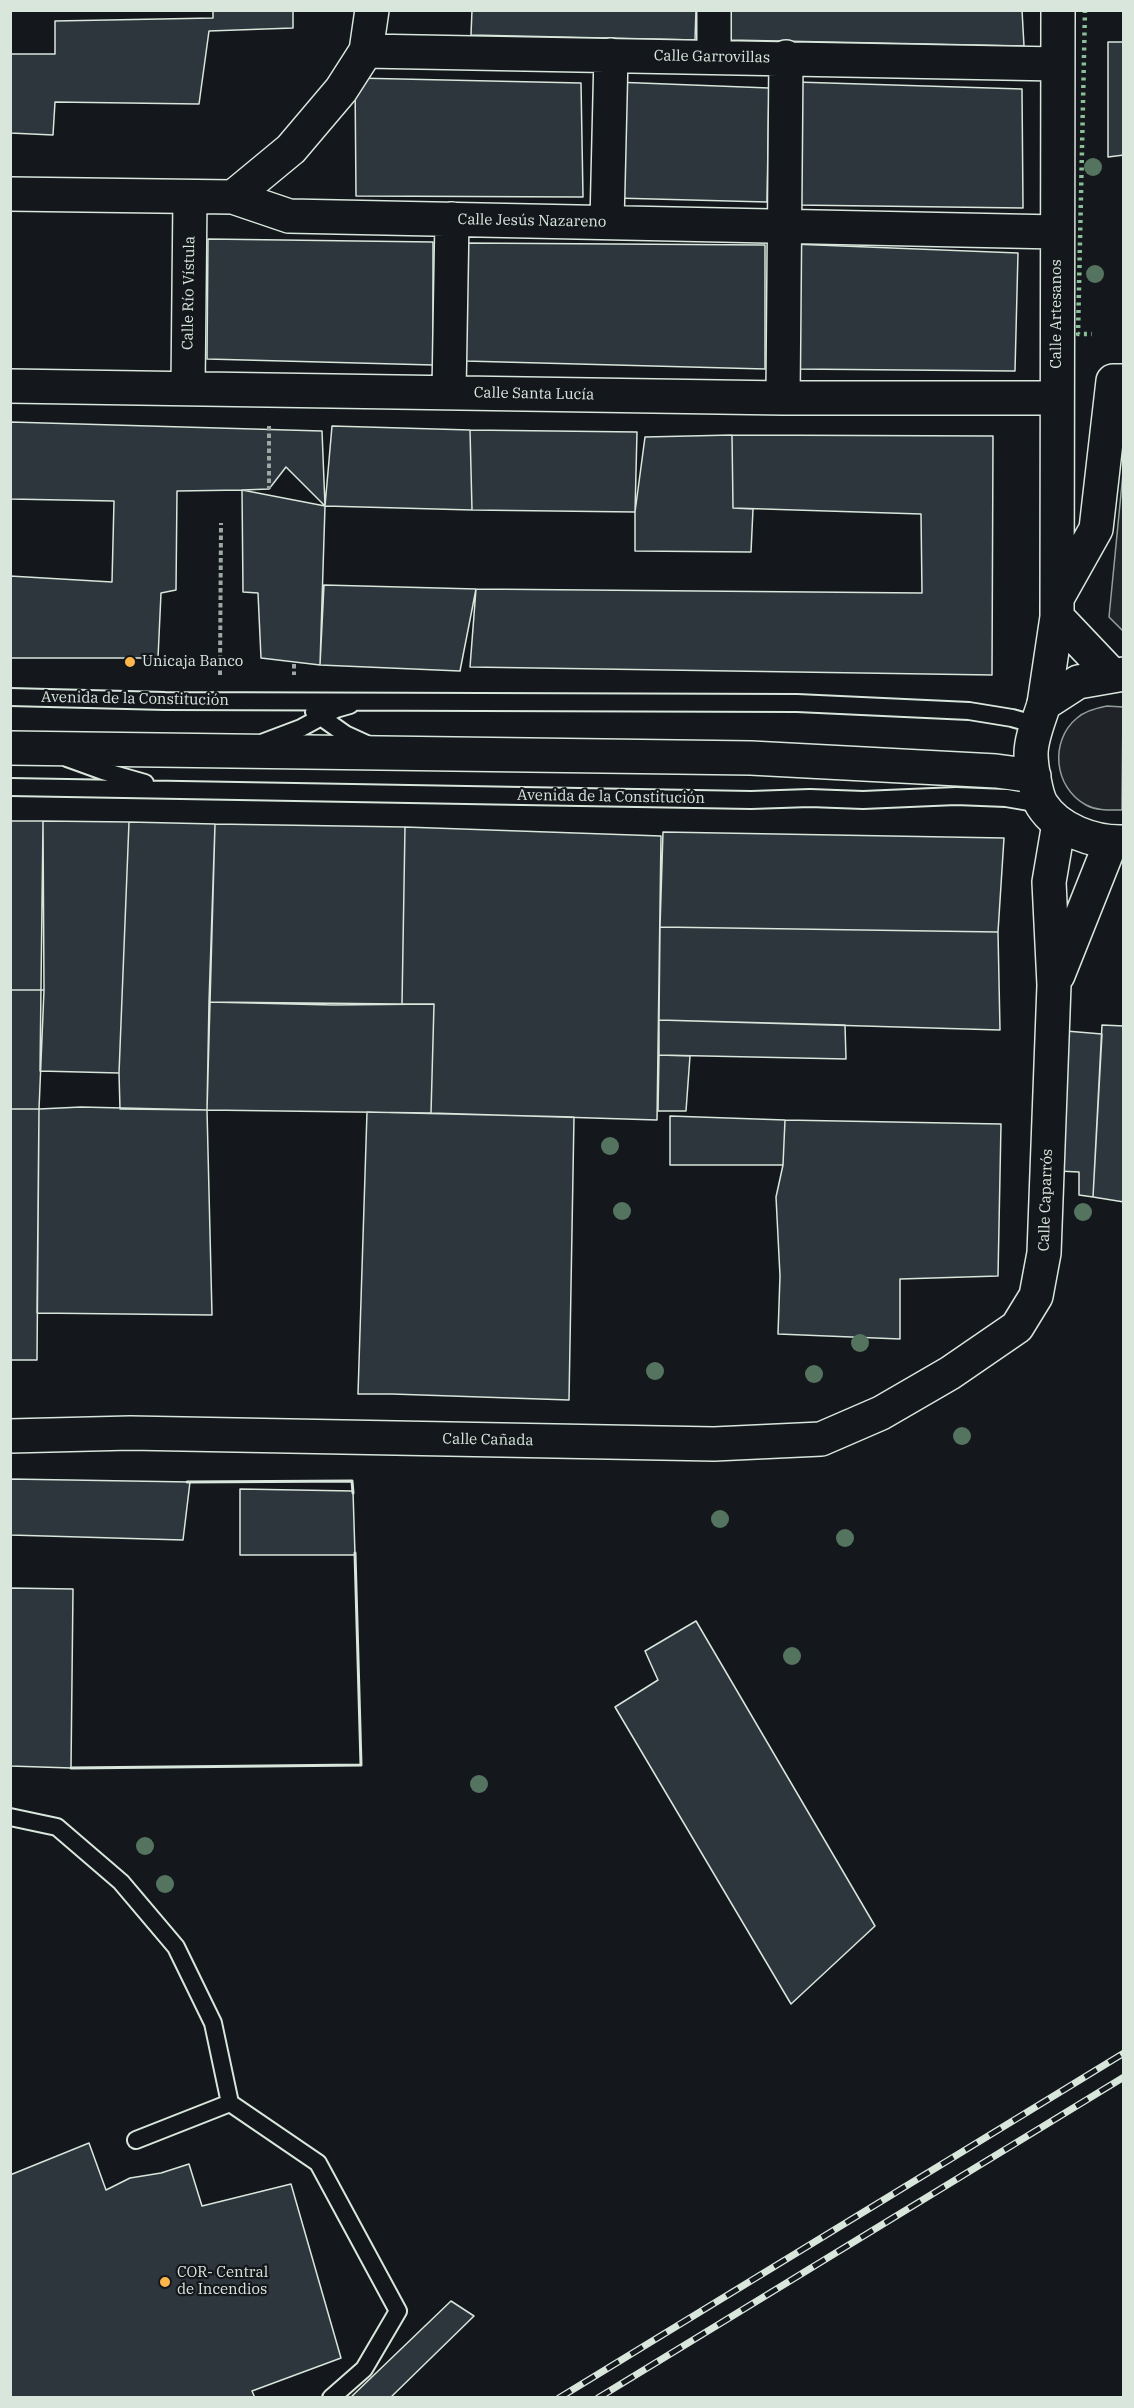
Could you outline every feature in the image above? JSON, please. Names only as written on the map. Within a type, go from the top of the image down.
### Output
[{"type":"street","points":[[233,197],[291,148],[340,90],[366,51],[372,10]]},
{"type":"street","points":[[714,10],[714,57]]},
{"type":"street","name":"Calle Artesanos","points":[[1045,801],[1031,753],[1041,715],[1057,607],[1058,10]]},
{"type":"street","name":"Calle Garrovillas","points":[[366,51],[786,57],[1057,64]]},
{"type":"street","points":[[607,222],[611,55]]},
{"type":"street","points":[[783,398],[786,57]]},
{"type":"street","name":"Calle Jesús Nazareno","points":[[10,194],[233,197],[289,216],[1057,232]]},
{"type":"street","name":"Calle Río Vístula","points":[[188,388],[190,197]]},
{"type":"street","points":[[449,392],[452,219]]},
{"type":"street","points":[[1118,674],[1057,607],[1096,529],[1113,381],[1124,381]]},
{"type":"street","name":"Calle Santa Lucía","points":[[10,386],[783,398],[1057,398]]},
{"type":"street","points":[[1041,715],[1078,682],[1118,674]]},
{"type":"street","name":"Avenida de la Constitución","points":[[19,748],[751,758],[996,771],[1045,801]]},
{"type":"street","points":[[1045,801],[1086,837],[1117,842]]},
{"type":"street","name":"Calle Caparrós","points":[[950,1373],[1017,1327],[1036,1296],[1044,1253],[1054,985],[1045,801]]},
{"type":"street","name":"Calle Caparrós","points":[[1054,985],[1117,842]]},
{"type":"street","name":"Calle Cañada","points":[[10,1436],[130,1433],[714,1444],[821,1439],[881,1413],[950,1373]]},
{"type":"lane","name":"Avenida de la Constitución","points":[[10,697],[219,701],[797,703],[969,711],[1012,717],[1041,715]]},
{"type":"lane","name":"Avenida de la Constitución","points":[[295,701],[345,734],[366,744],[399,754]]},
{"type":"lane","points":[[236,751],[279,738],[336,709],[362,702]]},
{"type":"lane","name":"Avenida de la Constitución","points":[[19,748],[61,756],[103,771],[180,790]]},
{"type":"lane","name":"Avenida de la Constitución","points":[[30,787],[59,783],[174,751]]},
{"type":"lane","name":"Avenida de la Constitución","points":[[10,787],[751,800],[810,798],[863,800],[956,796],[1045,801]]},
{"type":"lane","points":[[10,1817],[57,1827],[122,1882],[176,1947],[213,2022],[230,2103],[318,2163],[398,2311],[364,2369],[331,2397]]},
{"type":"lane","points":[[136,2140],[230,2103]]},
{"type":"path","points":[[269,389],[269,489]]},
{"type":"path","points":[[219,701],[221,523]]},
{"type":"shaded area","points":[[1123,473],[1123,631],[1109,617]]},
{"type":"shaded area","points":[[1107,706],[1123,707],[1122,810],[1095,808],[1075,797],[1067,787],[1059,764],[1062,739],[1068,728],[1084,713]]},
{"type":"building","points":[[213,10],[293,10],[293,28],[209,31],[199,104],[55,102],[53,135],[10,133],[10,54],[55,54],[55,21],[213,18]]},
{"type":"building","points":[[472,10],[696,10],[695,40],[471,35]]},
{"type":"building","points":[[730,10],[1022,10],[1024,46],[729,40]]},
{"type":"building","points":[[1108,42],[1124,42],[1124,155],[1108,157]]},
{"type":"building","points":[[355,78],[581,83],[583,197],[356,196]]},
{"type":"building","points":[[615,82],[769,88],[767,202],[615,198]]},
{"type":"building","points":[[796,82],[1022,89],[1023,208],[795,205]]},
{"type":"building","points":[[208,239],[433,242],[433,365],[207,359]]},
{"type":"building","points":[[464,243],[765,245],[765,369],[465,361]]},
{"type":"building","points":[[792,244],[1018,253],[1015,371],[795,369]]},
{"type":"building","points":[[10,422],[322,431],[325,506],[242,490],[177,491],[176,590],[161,593],[158,658],[10,658],[10,576],[112,582],[114,501],[10,499]]},
{"type":"building","points":[[332,426],[470,430],[472,510],[325,506]]},
{"type":"building","points":[[470,430],[637,432],[635,512],[472,510]]},
{"type":"building","points":[[732,435],[993,436],[992,675],[470,667],[476,589],[922,593],[921,514],[733,508]]},
{"type":"building","points":[[732,435],[733,508],[753,509],[751,552],[635,551],[635,512],[645,437]]},
{"type":"building","points":[[286,467],[325,506],[320,665],[261,658],[258,593],[243,592],[242,490],[269,489]]},
{"type":"building","points":[[324,585],[476,589],[460,671],[320,665]]},
{"type":"building","points":[[10,821],[43,821],[44,990],[10,990]]},
{"type":"building","points":[[43,821],[129,822],[119,1073],[40,1071]]},
{"type":"building","points":[[129,822],[215,824],[207,1110],[120,1109],[119,1073]]},
{"type":"building","points":[[215,824],[405,827],[402,1004],[209,1002]]},
{"type":"building","points":[[405,827],[661,836],[657,1120],[431,1113],[434,1004],[402,1004]]},
{"type":"building","points":[[663,832],[1004,838],[998,932],[660,927]]},
{"type":"building","points":[[660,927],[998,932],[1000,1030],[659,1020]]},
{"type":"building","points":[[10,990],[44,990],[39,1109],[10,1109]]},
{"type":"building","points":[[209,1002],[333,1005],[434,1004],[431,1113],[207,1110]]},
{"type":"building","points":[[659,1020],[845,1025],[846,1059],[659,1055]]},
{"type":"building","points":[[1102,1025],[1124,1026],[1124,1202],[1093,1197]]},
{"type":"building","points":[[1066,1031],[1102,1034],[1093,1197],[1079,1195],[1079,1172],[1058,1171]]},
{"type":"building","points":[[659,1055],[690,1056],[686,1111],[658,1111]]},
{"type":"building","points":[[81,1107],[207,1110],[212,1315],[37,1313],[39,1109]]},
{"type":"building","points":[[10,1109],[39,1109],[37,1360],[10,1360]]},
{"type":"building","points":[[367,1112],[574,1117],[569,1400],[358,1394]]},
{"type":"building","points":[[670,1116],[785,1120],[783,1165],[670,1165]]},
{"type":"building","points":[[785,1120],[1001,1124],[998,1276],[900,1279],[900,1339],[778,1334],[780,1276],[776,1197],[783,1165]]},
{"type":"building","points":[[10,1479],[190,1482],[183,1540],[10,1535]]},
{"type":"building","points":[[240,1489],[353,1491],[355,1555],[240,1555]]},
{"type":"building","points":[[10,1588],[73,1589],[71,1768],[10,1766]]},
{"type":"building","points":[[696,1621],[875,1926],[791,2004],[615,1707],[658,1680],[645,1651]]},
{"type":"building","name":"COR- Central de Incendios","points":[[89,2143],[106,2190],[130,2178],[161,2173],[189,2164],[202,2206],[291,2184],[341,2358],[252,2391],[255,2398],[10,2398],[10,2175]]},
{"type":"building","points":[[451,2301],[474,2316],[390,2398],[350,2398]]},
{"type":"railway","points":[[559,2398],[1124,2053]]},
{"type":"railway","points":[[598,2398],[1124,2077]]},
{"type":"hedge","points":[[1085,10],[1078,334],[1092,334]]},
{"type":"wall","points":[[187,1482],[352,1481],[353,1493]]},
{"type":"wall","points":[[71,1768],[361,1765],[355,1553]]},
{"type":"place","name":"Unicaja Banco","points":[[130,662]]},
{"type":"place","name":"COR- Central de Incendios","points":[[165,2282]]}]
